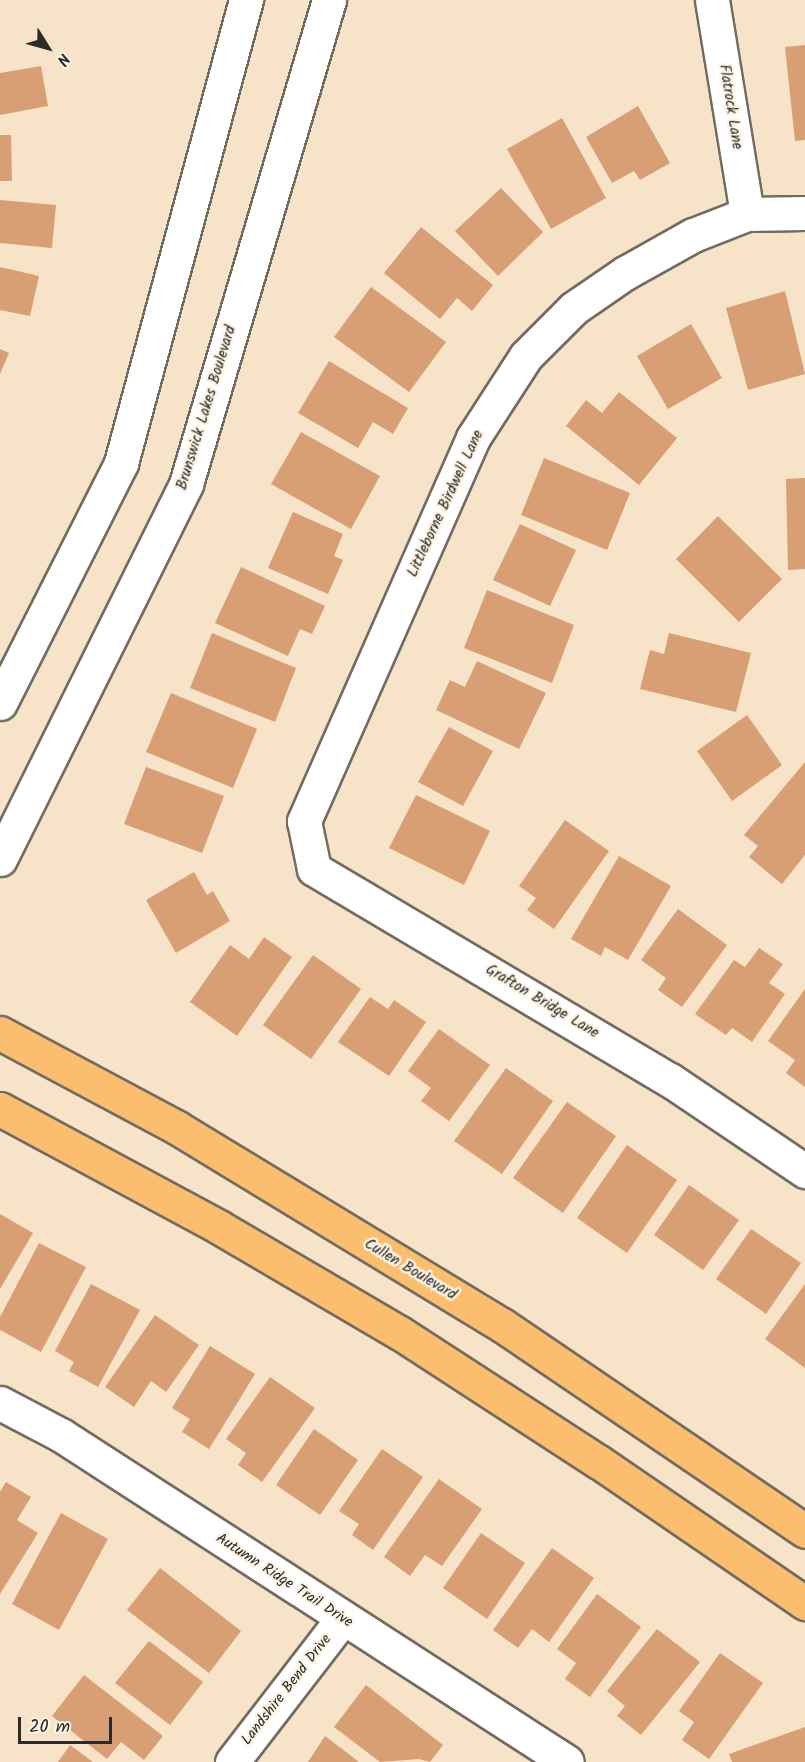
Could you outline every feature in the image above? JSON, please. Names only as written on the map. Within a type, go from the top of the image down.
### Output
[{"type":"main road","name":"Cullen Boulevard","points":[[0,1033],[176,1128],[502,1325],[805,1531]]},
{"type":"main road","points":[[0,1109],[219,1227],[400,1333],[599,1462],[805,1603]]},
{"type":"street","points":[[0,703],[121,463],[246,0]]},
{"type":"street","name":"Brunswick Lakes Boulevard","points":[[0,860],[186,484],[329,0]]},
{"type":"street","name":"Flatrock Lane","points":[[712,0],[747,214]]},
{"type":"street","name":"Littleborne Birdwell Lane","points":[[304,821],[473,438],[526,356],[574,308],[625,273],[693,235],[747,214],[805,213]]},
{"type":"street","name":"Grafton Bridge Lane","points":[[304,821],[314,869],[670,1080],[805,1171]]},
{"type":"street","name":"Autumn Ridge Trail Drive","points":[[0,1403],[61,1435],[342,1619],[567,1762]]},
{"type":"street","name":"Landshire Bend Drive","points":[[232,1762],[342,1619]]},
{"type":"building","points":[[805,45],[805,140],[795,141],[785,47]]},
{"type":"building","points":[[41,66],[48,106],[0,115],[0,73]]},
{"type":"building","points":[[638,106],[670,163],[640,180],[634,171],[612,183],[586,137]]},
{"type":"building","points":[[562,118],[606,198],[551,229],[507,149]]},
{"type":"building","points":[[0,135],[11,135],[12,181],[0,181]]},
{"type":"building","points":[[501,188],[543,232],[498,276],[455,231]]},
{"type":"building","points":[[0,200],[56,205],[52,248],[0,243]]},
{"type":"building","points":[[421,227],[493,285],[472,311],[457,298],[440,319],[384,273]]},
{"type":"building","points":[[0,267],[39,276],[30,316],[0,310]]},
{"type":"building","points":[[371,287],[446,342],[409,392],[334,337]]},
{"type":"building","points":[[785,291],[805,374],[748,390],[726,308]]},
{"type":"building","points":[[691,324],[722,378],[668,409],[637,356]]},
{"type":"building","points":[[0,349],[9,353],[0,374]]},
{"type":"building","points":[[329,361],[408,408],[393,434],[373,422],[358,448],[298,413]]},
{"type":"building","points":[[619,392],[677,438],[639,485],[566,426],[586,400],[602,413]]},
{"type":"building","points":[[301,432],[380,476],[351,529],[271,484]]},
{"type":"building","points":[[544,458],[630,493],[607,550],[521,515]]},
{"type":"building","points":[[805,478],[805,569],[788,570],[786,479]]},
{"type":"building","points":[[293,512],[343,534],[334,556],[343,560],[328,594],[268,568]]},
{"type":"building","points":[[718,516],[782,579],[739,622],[676,559]]},
{"type":"building","points":[[520,524],[576,550],[550,606],[493,580]]},
{"type":"building","points":[[241,567],[325,606],[312,634],[300,629],[288,656],[215,623]]},
{"type":"building","points":[[487,590],[574,625],[552,683],[464,648]]},
{"type":"building","points":[[212,633],[296,668],[275,722],[190,688]]},
{"type":"building","points":[[669,633],[751,653],[736,712],[640,689],[650,650],[664,654]]},
{"type":"building","points":[[477,661],[546,693],[519,749],[436,710],[450,680],[465,687]]},
{"type":"building","points":[[171,693],[257,729],[233,788],[146,752]]},
{"type":"building","points":[[747,715],[782,765],[732,801],[697,751]]},
{"type":"building","points":[[449,727],[493,751],[463,806],[418,782]]},
{"type":"building","points":[[805,762],[805,855],[782,884],[749,857],[758,846],[744,835]]},
{"type":"building","points":[[146,767],[224,796],[202,853],[124,824]]},
{"type":"building","points":[[416,795],[490,831],[464,885],[389,848]]},
{"type":"building","points":[[565,820],[609,851],[554,929],[527,910],[536,898],[519,886]]},
{"type":"building","points":[[619,856],[671,886],[628,960],[605,947],[601,956],[571,939]]},
{"type":"building","points":[[194,872],[207,895],[213,891],[230,921],[176,953],[146,900]]},
{"type":"building","points":[[678,909],[727,945],[682,1007],[658,990],[666,978],[641,960]]},
{"type":"building","points":[[264,937],[292,957],[237,1036],[190,1002],[230,945],[249,959]]},
{"type":"building","points":[[759,948],[783,964],[769,983],[785,994],[752,1042],[732,1028],[726,1035],[695,1014],[734,960],[745,967]]},
{"type":"building","points":[[313,955],[361,989],[311,1059],[263,1025]]},
{"type":"building","points":[[805,989],[805,1087],[786,1073],[795,1060],[768,1041]]},
{"type":"building","points":[[370,997],[388,1009],[394,1000],[426,1022],[389,1076],[338,1042]]},
{"type":"building","points":[[439,1029],[490,1065],[449,1121],[421,1101],[431,1088],[408,1071]]},
{"type":"building","points":[[506,1068],[553,1101],[502,1174],[454,1141]]},
{"type":"building","points":[[567,1102],[616,1136],[563,1213],[513,1178]]},
{"type":"building","points":[[627,1145],[677,1180],[627,1253],[577,1218]]},
{"type":"building","points":[[689,1185],[739,1220],[703,1270],[654,1235]]},
{"type":"building","points":[[0,1214],[33,1233],[0,1289]]},
{"type":"building","points":[[751,1229],[801,1263],[766,1314],[716,1279]]},
{"type":"building","points":[[39,1243],[86,1267],[41,1352],[0,1330],[0,1317]]},
{"type":"building","points":[[91,1284],[140,1310],[98,1387],[69,1371],[74,1362],[55,1351]]},
{"type":"building","points":[[805,1284],[805,1368],[765,1339]]},
{"type":"building","points":[[155,1315],[199,1345],[166,1392],[151,1381],[134,1407],[105,1387]]},
{"type":"building","points":[[210,1346],[255,1374],[209,1449],[182,1432],[190,1419],[172,1408]]},
{"type":"building","points":[[270,1377],[315,1408],[262,1482],[238,1465],[246,1453],[226,1439]]},
{"type":"building","points":[[314,1429],[358,1460],[320,1515],[276,1485]]},
{"type":"building","points":[[382,1449],[423,1477],[373,1550],[352,1535],[359,1524],[339,1511]]},
{"type":"building","points":[[439,1479],[482,1509],[442,1566],[425,1555],[410,1576],[384,1557]]},
{"type":"building","points":[[6,1482],[31,1497],[17,1520],[38,1533],[0,1594],[0,1492]]},
{"type":"building","points":[[61,1513],[108,1539],[59,1630],[12,1604]]},
{"type":"building","points":[[481,1533],[525,1563],[487,1619],[443,1588]]},
{"type":"building","points":[[552,1548],[594,1578],[549,1642],[532,1629],[518,1648],[493,1630]]},
{"type":"building","points":[[160,1568],[241,1631],[209,1673],[127,1610]]},
{"type":"building","points":[[597,1594],[641,1627],[590,1697],[565,1679],[576,1663],[557,1649]]},
{"type":"building","points":[[657,1629],[700,1662],[641,1735],[617,1716],[625,1706],[607,1691]]},
{"type":"building","points":[[149,1641],[203,1682],[170,1725],[115,1683]]},
{"type":"building","points":[[720,1653],[763,1683],[709,1759],[682,1740],[694,1722],[679,1711]]},
{"type":"building","points":[[84,1675],[163,1736],[144,1760],[121,1742],[107,1759],[52,1716]]},
{"type":"building","points":[[366,1685],[443,1745],[430,1762],[419,1759],[380,1762],[334,1727]]},
{"type":"building","points":[[805,1727],[805,1762],[732,1762],[729,1754]]},
{"type":"building","points":[[325,1736],[359,1762],[308,1762]]},
{"type":"building","points":[[70,1745],[93,1762],[58,1762]]}]
